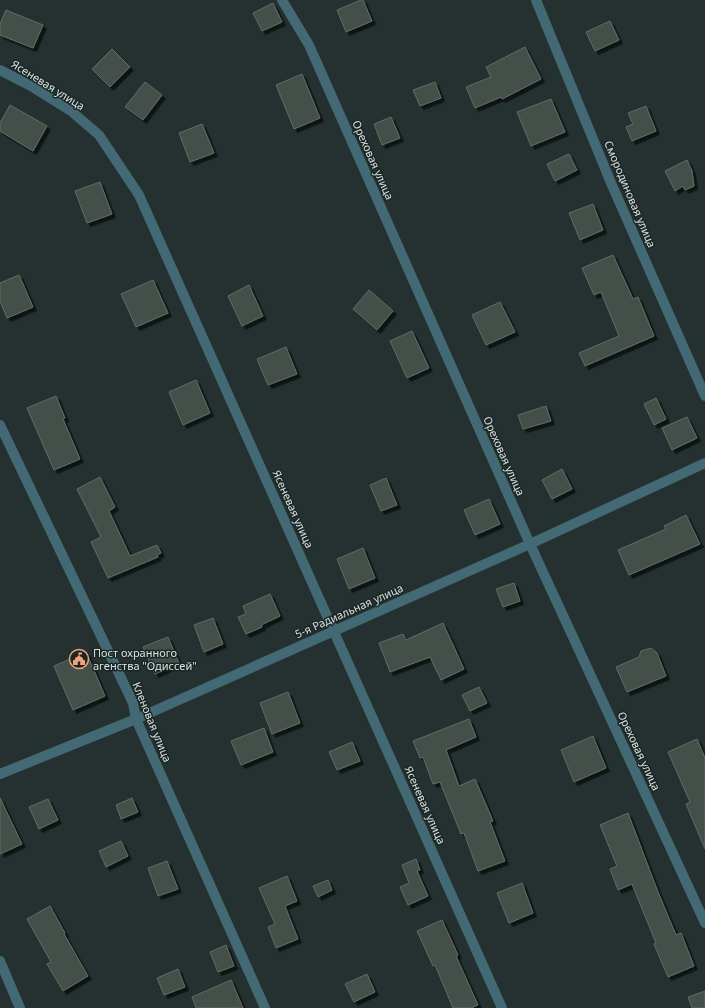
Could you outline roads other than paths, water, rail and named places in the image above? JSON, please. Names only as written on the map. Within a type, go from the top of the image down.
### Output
[{"type":"street","name":"Ореховая улица","points":[[282,0],[309,45],[530,544],[705,923]]},
{"type":"street","name":"Смородиновая улица","points":[[536,0],[611,183],[705,396]]},
{"type":"street","name":"Ясеневая улица","points":[[0,70],[31,86],[71,111],[99,135],[140,195],[502,1008]]},
{"type":"street","name":"Кленовая улица","points":[[0,425],[133,703],[136,720],[265,1008]]},
{"type":"street","name":"5-я Радиальная улица","points":[[0,774],[136,720],[530,544],[705,463]]},
{"type":"street","points":[[0,961],[20,1008]]},
{"type":"place","name":"Пост охранного агенства \"Одисcей\"","points":[[79,659]]}]
